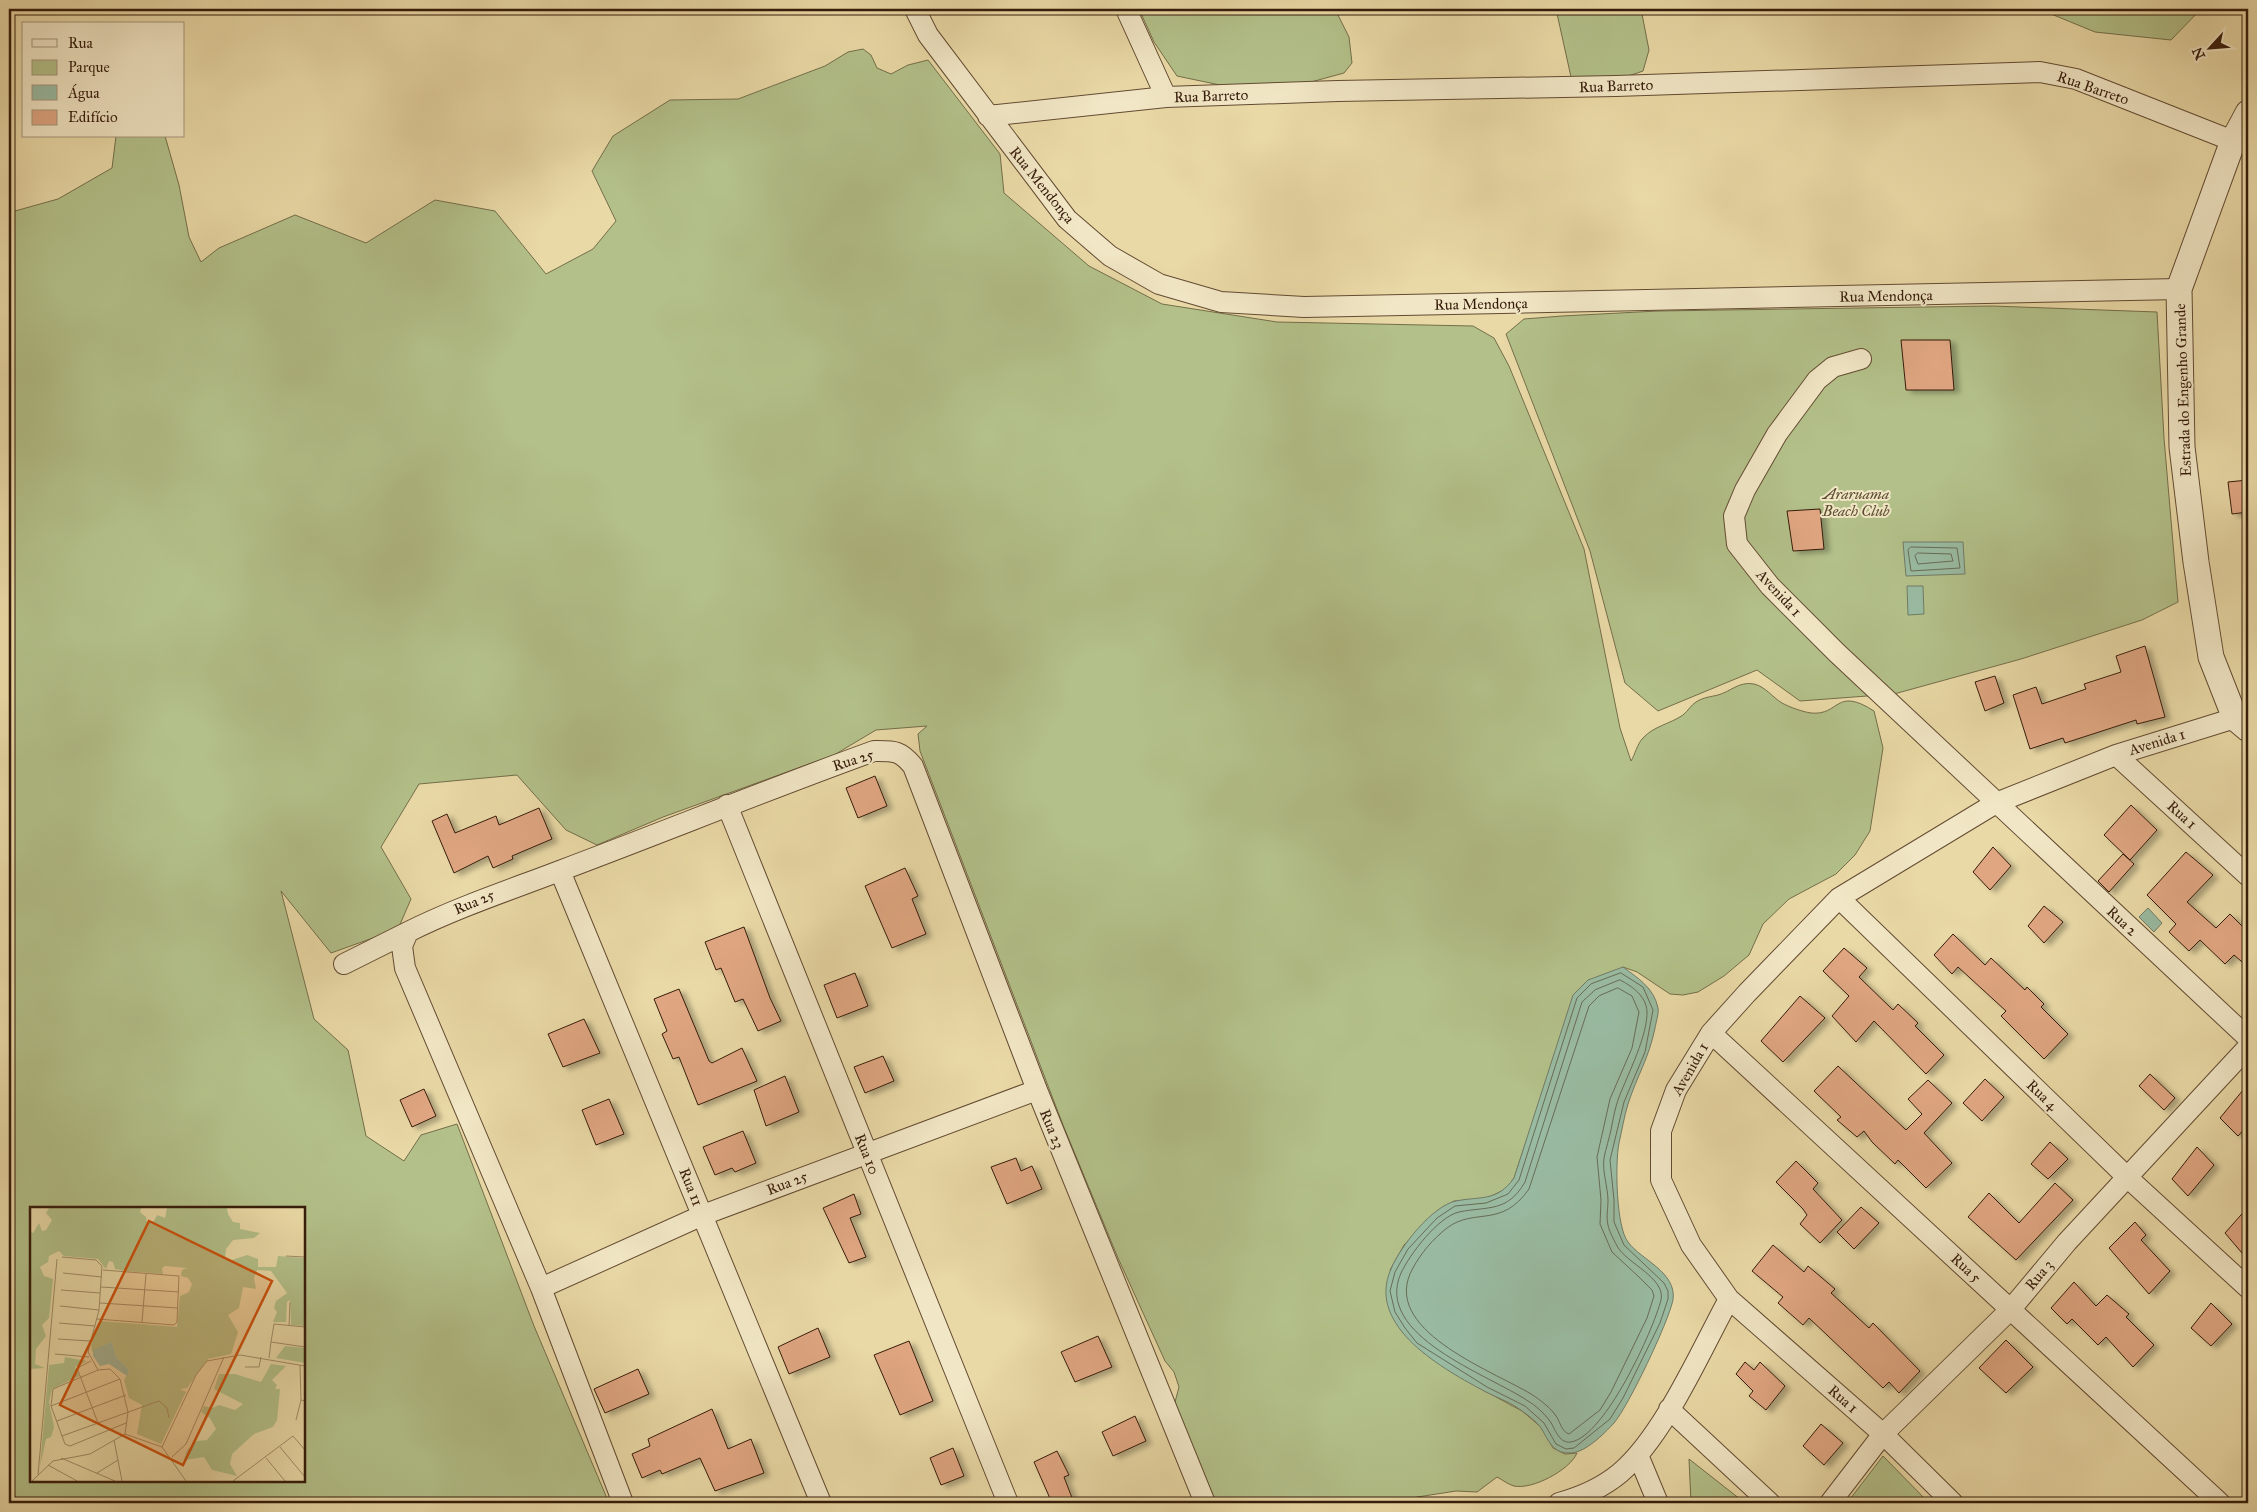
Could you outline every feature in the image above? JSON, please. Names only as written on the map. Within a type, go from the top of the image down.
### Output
[{"type":"street","name":"Rua Mendonça","points":[[915,9],[928,35],[1067,219],[1110,256],[1159,284],[1221,302],[1304,307],[2179,289]]},
{"type":"street","points":[[1126,9],[1166,97]]},
{"type":"street","name":"Rua Barreto","points":[[988,116],[1166,97],[1348,91],[1616,86],[2040,72],[2076,79],[2233,141]]},
{"type":"street","name":"Estrada do Engenho Grande","points":[[2242,723],[2211,657],[2196,562],[2182,447],[2179,289],[2233,141],[2248,113]]},
{"type":"street","name":"Avenida 1","points":[[1861,359],[1833,367],[1817,380],[1777,434],[1745,490],[1734,516],[1737,544],[1770,586],[1837,653],[1996,803]]},
{"type":"street","name":"Avenida 1","points":[[1729,1299],[1691,1245],[1661,1180],[1661,1131],[1676,1090],[1711,1034],[1747,993],[1839,898],[1996,803],[2116,755],[2242,723]]},
{"type":"street","name":"Rua 25","points":[[344,964],[408,932],[494,894],[560,871],[727,805],[874,751],[891,751],[903,754]]},
{"type":"street","name":"Rua 23","points":[[903,754],[913,766],[1037,1090],[1205,1503]]},
{"type":"street","name":"Rua 1","points":[[2116,755],[2248,876]]},
{"type":"street","name":"Rua 2","points":[[1996,803],[2248,1038]]},
{"type":"street","name":"Rua 10","points":[[727,805],[1008,1503]]},
{"type":"street","name":"Rua 11","points":[[560,871],[821,1503]]},
{"type":"street","name":"Rua 4","points":[[1839,898],[2127,1177],[2248,1288]]},
{"type":"street","points":[[408,932],[402,946],[405,968],[541,1288],[623,1503]]},
{"type":"street","name":"Rua 5","points":[[1711,1034],[2220,1503]]},
{"type":"street","name":"Rua 3","points":[[1830,1503],[1883,1434],[2011,1309],[2067,1242],[2248,1047]]},
{"type":"street","name":"Rua 25","points":[[541,1288],[703,1215],[1037,1090]]},
{"type":"street","points":[[1559,1503],[1579,1497],[1599,1487],[1620,1473],[1638,1455],[1670,1409],[1729,1299]]},
{"type":"street","name":"Rua 1","points":[[1729,1299],[1883,1434],[1953,1503]]},
{"type":"street","points":[[1670,1409],[1770,1503]]},
{"type":"street","points":[[1638,1455],[1658,1503]]},
{"type":"green space","points":[[1139,9],[1335,9],[1349,37],[1352,63],[1344,73],[1300,85],[1239,89],[1177,76],[1154,42]]},
{"type":"green space","points":[[1556,9],[1641,9],[1649,50],[1643,71],[1624,77],[1599,81],[1571,77]]},
{"type":"green space","points":[[2039,9],[2201,9],[2171,40],[2095,32]]},
{"type":"green space","points":[[863,49],[871,55],[877,68],[891,74],[908,65],[928,60],[1000,154],[1004,193],[1089,266],[1162,304],[1277,322],[1473,326],[1494,338],[1509,366],[1584,549],[1620,728],[1631,761],[1641,740],[1647,734],[1683,715],[1699,700],[1722,694],[1744,684],[1758,685],[1782,703],[1811,713],[1820,713],[1845,701],[1861,704],[1874,711],[1883,748],[1870,831],[1855,855],[1836,874],[1789,899],[1763,924],[1749,955],[1724,976],[1698,992],[1683,995],[1670,994],[1637,972],[1623,967],[1527,1139],[1514,1178],[1506,1189],[1485,1199],[1454,1201],[1434,1214],[1404,1245],[1390,1270],[1434,1360],[1522,1411],[1541,1427],[1553,1448],[1565,1454],[1577,1453],[1567,1466],[1540,1482],[1514,1486],[1497,1477],[1477,1492],[1456,1491],[1379,1503],[1216,1503],[1213,1500],[1194,1459],[1175,1402],[1179,1387],[1174,1372],[1165,1361],[1118,1258],[1063,1125],[920,751],[918,734],[927,726],[876,730],[834,755],[663,817],[597,845],[566,830],[517,775],[419,784],[381,847],[411,899],[398,929],[331,953],[281,891],[314,1019],[348,1050],[366,1136],[404,1161],[421,1135],[457,1124],[534,1326],[609,1503],[20,1503],[9,1487],[9,210],[15,211],[58,199],[112,168],[116,138],[166,138],[179,185],[189,237],[201,262],[219,248],[295,215],[366,243],[435,200],[495,211],[546,274],[593,249],[616,221],[592,171],[613,136],[670,100],[738,99],[825,66],[848,52]]},
{"type":"green space","name":"Araruama Beach Club","points":[[1992,306],[2157,312],[2164,438],[2178,602],[2142,620],[2021,659],[1894,694],[1800,701],[1757,670],[1658,711],[1625,683],[1590,551],[1506,334],[1524,319],[1562,316],[1658,311]]},
{"type":"green space","points":[[1883,1456],[1929,1503],[1847,1503]]},
{"type":"green space","points":[[1689,1459],[1745,1503],[1691,1503]]},
{"type":"water","points":[[1903,542],[1963,542],[1965,574],[1906,576]]},
{"type":"water","points":[[1907,586],[1923,586],[1924,614],[1908,615]]},
{"type":"water","points":[[2148,908],[2162,923],[2154,932],[2139,917]]},
{"type":"water","points":[[1623,967],[1649,989],[1656,1001],[1658,1010],[1652,1039],[1628,1104],[1619,1143],[1617,1194],[1621,1223],[1628,1242],[1664,1274],[1673,1290],[1673,1300],[1664,1326],[1647,1363],[1621,1413],[1599,1438],[1581,1450],[1569,1453],[1558,1451],[1548,1441],[1539,1426],[1514,1406],[1450,1372],[1413,1344],[1399,1328],[1389,1310],[1386,1290],[1395,1260],[1409,1239],[1427,1219],[1447,1204],[1495,1195],[1508,1186],[1514,1178],[1573,995],[1588,980]]},
{"type":"building","points":[[1901,340],[1950,340],[1954,390],[1906,390]]},
{"type":"building","points":[[2248,480],[2248,512],[2232,514],[2228,482]]},
{"type":"building","points":[[1820,509],[1824,549],[1793,551],[1787,511]]},
{"type":"building","points":[[2145,646],[2165,717],[2137,724],[2136,720],[2065,743],[2063,738],[2030,749],[2013,695],[2036,687],[2042,704],[2086,689],[2084,684],[2121,672],[2116,656]]},
{"type":"building","points":[[1995,676],[2004,703],[1985,711],[1975,682]]},
{"type":"building","points":[[875,776],[887,806],[858,818],[846,788]]},
{"type":"building","points":[[2131,805],[2157,830],[2130,860],[2104,835]]},
{"type":"building","points":[[539,808],[552,839],[512,856],[513,859],[493,868],[488,856],[454,873],[432,821],[447,814],[455,833],[496,816],[499,825]]},
{"type":"building","points":[[1993,847],[2011,866],[1990,890],[1973,872]]},
{"type":"building","points":[[2186,852],[2213,875],[2187,902],[2216,928],[2230,914],[2248,932],[2248,967],[2234,955],[2225,964],[2200,940],[2189,951],[2169,932],[2176,924],[2147,895]]},
{"type":"building","points":[[2123,854],[2134,864],[2109,892],[2098,881]]},
{"type":"building","points":[[905,868],[918,896],[912,899],[926,934],[892,948],[865,886]]},
{"type":"building","points":[[2044,906],[2063,922],[2044,943],[2028,926]]},
{"type":"building","points":[[744,927],[770,998],[781,1021],[758,1031],[743,999],[735,1002],[721,968],[716,970],[705,942]]},
{"type":"building","points":[[1953,934],[1985,965],[1991,958],[2025,990],[2027,987],[2044,1004],[2041,1007],[2068,1034],[2044,1059],[2001,1016],[2006,1011],[1958,967],[1952,974],[1934,955]]},
{"type":"building","points":[[1844,948],[1867,968],[1859,977],[1893,1010],[1898,1004],[1918,1023],[1915,1026],[1944,1055],[1926,1074],[1874,1021],[1856,1042],[1832,1016],[1849,996],[1823,971]]},
{"type":"building","points":[[855,973],[868,1006],[837,1018],[824,985]]},
{"type":"building","points":[[679,989],[709,1061],[712,1063],[742,1048],[757,1081],[698,1105],[679,1057],[673,1059],[662,1034],[667,1031],[654,999]]},
{"type":"building","points":[[1800,996],[1825,1018],[1783,1062],[1761,1041]]},
{"type":"building","points":[[584,1019],[600,1053],[563,1067],[548,1034]]},
{"type":"building","points":[[883,1056],[894,1081],[865,1093],[854,1067]]},
{"type":"building","points":[[1838,1066],[1906,1130],[1922,1114],[1908,1099],[1928,1080],[1952,1103],[1924,1133],[1952,1163],[1926,1188],[1898,1160],[1895,1164],[1872,1142],[1864,1131],[1857,1137],[1837,1120],[1841,1117],[1814,1091]]},
{"type":"building","points":[[2150,1074],[2175,1098],[2164,1110],[2139,1086]]},
{"type":"building","points":[[785,1076],[799,1112],[766,1126],[754,1090]]},
{"type":"building","points":[[1985,1079],[2004,1097],[1982,1121],[1963,1103]]},
{"type":"building","points":[[2248,1084],[2248,1125],[2238,1136],[2220,1118]]},
{"type":"building","points":[[424,1089],[436,1116],[412,1127],[400,1100]]},
{"type":"building","points":[[609,1099],[624,1134],[596,1145],[582,1110]]},
{"type":"building","points":[[743,1131],[756,1163],[735,1172],[732,1168],[715,1175],[703,1147]]},
{"type":"building","points":[[2050,1142],[2068,1159],[2048,1179],[2031,1164]]},
{"type":"building","points":[[2197,1147],[2214,1165],[2188,1196],[2172,1179]]},
{"type":"building","points":[[1016,1158],[1021,1171],[1032,1166],[1042,1189],[1007,1204],[991,1167]]},
{"type":"building","points":[[1796,1161],[1818,1183],[1813,1189],[1842,1220],[1820,1243],[1800,1224],[1807,1215],[1803,1209],[1776,1182]]},
{"type":"building","points":[[2055,1183],[2073,1200],[2016,1260],[1968,1217],[1989,1193],[2019,1223]]},
{"type":"building","points":[[854,1194],[861,1214],[850,1218],[866,1257],[849,1263],[823,1208]]},
{"type":"building","points":[[1861,1207],[1879,1223],[1854,1249],[1837,1232]]},
{"type":"building","points":[[2248,1207],[2248,1260],[2225,1233]]},
{"type":"building","points":[[2135,1222],[2146,1235],[2141,1240],[2170,1271],[2149,1294],[2109,1248]]},
{"type":"building","points":[[1773,1245],[1804,1272],[1808,1266],[1835,1289],[1831,1293],[1869,1328],[1873,1323],[1920,1371],[1899,1393],[1889,1382],[1883,1388],[1809,1318],[1803,1325],[1778,1303],[1783,1297],[1752,1271]]},
{"type":"building","points":[[2074,1282],[2096,1306],[2107,1295],[2129,1314],[2126,1317],[2154,1345],[2133,1367],[2106,1337],[2098,1345],[2072,1319],[2067,1324],[2051,1308]]},
{"type":"building","points":[[2211,1303],[2232,1324],[2211,1346],[2191,1328]]},
{"type":"building","points":[[818,1328],[830,1357],[789,1374],[778,1347]]},
{"type":"building","points":[[1098,1336],[1112,1367],[1075,1382],[1061,1352]]},
{"type":"building","points":[[2006,1340],[2033,1367],[2006,1393],[1979,1368]]},
{"type":"building","points":[[909,1341],[933,1401],[900,1415],[874,1355]]},
{"type":"building","points":[[1745,1362],[1754,1370],[1760,1362],[1785,1386],[1766,1410],[1749,1396],[1753,1391],[1736,1374]]},
{"type":"building","points":[[638,1369],[649,1394],[605,1413],[594,1389]]},
{"type":"building","points":[[712,1409],[728,1449],[751,1439],[764,1473],[715,1491],[700,1458],[662,1474],[660,1470],[642,1478],[632,1454],[650,1446],[648,1439]]},
{"type":"building","points":[[1135,1416],[1146,1441],[1113,1456],[1102,1432]]},
{"type":"building","points":[[1821,1424],[1843,1443],[1824,1465],[1803,1446]]},
{"type":"building","points":[[953,1448],[964,1476],[941,1485],[930,1458]]},
{"type":"building","points":[[1057,1451],[1069,1475],[1064,1477],[1074,1503],[1052,1503],[1034,1462]]}]
